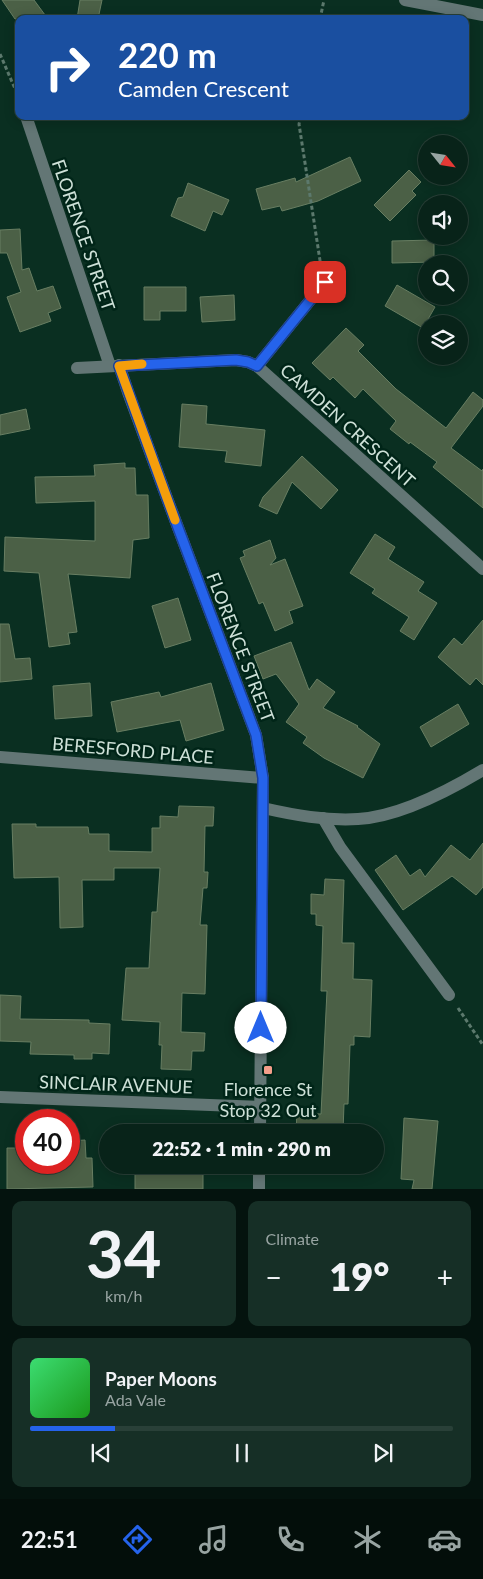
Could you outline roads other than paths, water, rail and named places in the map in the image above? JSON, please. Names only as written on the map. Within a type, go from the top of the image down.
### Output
[{"type":"street","points":[[405,0],[483,15]]},
{"type":"street","name":"FLORENCE STREET","points":[[27,120],[114,366],[171,509],[256,735],[263,778],[260,1124]]},
{"type":"street","points":[[257,366],[325,282]]},
{"type":"street","name":"CAMDEN CRESCENT","points":[[77,368],[236,360],[257,366],[483,569]]},
{"type":"street","name":"BERESFORD PLACE","points":[[0,757],[263,778]]},
{"type":"street","points":[[262,808],[323,818],[359,819],[392,812],[446,791],[483,770]]},
{"type":"street","points":[[323,818],[346,855],[449,995]]},
{"type":"street","name":"SINCLAIR AVENUE","points":[[0,1097],[260,1107]]},
{"type":"street","points":[[259,1189],[260,1174]]},
{"type":"place","name":"Florence St Stop 32 Out","points":[[268,1070]]}]
